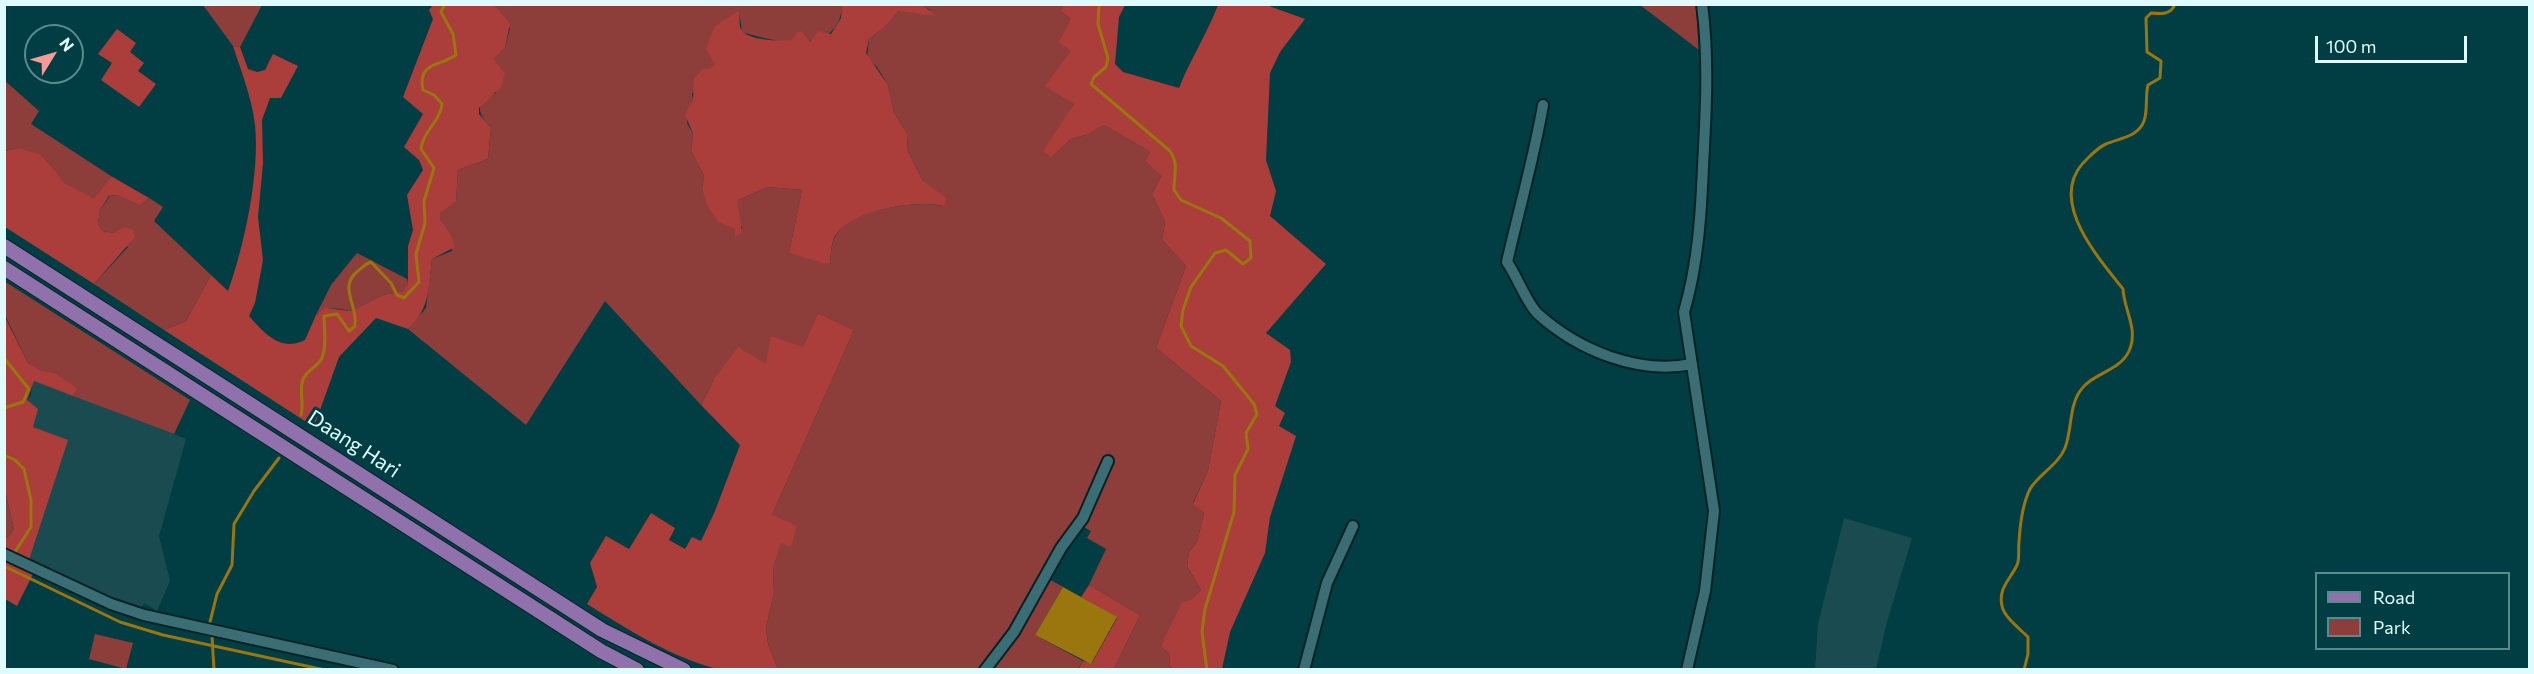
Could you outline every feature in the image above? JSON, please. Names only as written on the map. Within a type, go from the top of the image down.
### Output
[{"type":"main road","name":"Daang Hari","points":[[4,246],[602,630],[684,669]]},
{"type":"main road","name":"Daang Hari","points":[[4,268],[601,651],[637,669]]},
{"type":"main road","points":[[43,293],[53,277]]},
{"type":"street","points":[[1687,669],[1705,591],[1714,511],[1684,312],[1692,284],[1701,216],[1706,116],[1706,34],[1702,4]]},
{"type":"street","points":[[1543,105],[1535,149],[1507,262],[1527,297],[1537,313],[1581,345],[1609,357],[1657,366],[1692,364]]},
{"type":"street","points":[[985,669],[1014,632],[1061,548],[1083,518],[1108,462]]},
{"type":"street","points":[[1304,669],[1327,583],[1353,526]]},
{"type":"street","points":[[4,554],[111,604],[144,615],[393,669]]},
{"type":"shaded area","points":[[434,4],[494,5],[510,24],[505,48],[493,59],[505,73],[501,87],[479,108],[479,114],[491,128],[488,159],[458,170],[456,202],[440,214],[440,219],[449,231],[455,247],[432,259],[429,289],[421,313],[408,329],[376,318],[339,357],[314,427],[164,330],[186,321],[211,275],[228,291],[240,253],[253,187],[256,144],[254,115],[233,46],[240,47],[248,69],[257,72],[265,70],[273,54],[298,66],[281,98],[270,98],[262,120],[263,163],[258,217],[263,260],[255,303],[249,316],[267,335],[288,344],[296,343],[305,340],[316,315],[325,308],[351,311],[383,295],[404,291],[408,283],[408,246],[413,230],[407,195],[423,170],[419,160],[404,147],[423,114],[403,97],[433,19],[429,10]]},
{"type":"shaded area","points":[[842,5],[923,5],[936,16],[899,11],[884,28],[869,39],[866,53],[888,85],[894,113],[908,135],[907,149],[923,181],[946,198],[944,206],[918,204],[902,206],[855,219],[835,236],[830,263],[826,264],[789,253],[802,190],[768,187],[738,200],[741,233],[735,237],[735,229],[718,222],[707,205],[702,188],[704,176],[691,151],[693,134],[685,114],[693,100],[694,79],[703,69],[710,69],[715,64],[706,49],[714,27],[739,10],[740,27],[750,36],[792,40],[797,32],[801,31],[810,42],[818,31],[831,34],[841,18]]},
{"type":"shaded area","points":[[1063,5],[1125,5],[1119,17],[1115,64],[1123,72],[1179,88],[1218,5],[1269,6],[1305,19],[1280,52],[1270,73],[1266,160],[1276,191],[1270,216],[1326,264],[1266,333],[1290,350],[1291,362],[1275,406],[1285,413],[1279,426],[1296,436],[1270,517],[1265,553],[1230,632],[1222,669],[1173,669],[1170,667],[1169,653],[1162,648],[1162,643],[1182,603],[1190,600],[1201,590],[1187,566],[1189,552],[1197,542],[1204,513],[1193,504],[1208,470],[1221,401],[1156,348],[1186,266],[1162,240],[1165,222],[1152,194],[1161,176],[1146,161],[1150,152],[1104,125],[1089,134],[1071,139],[1052,157],[1043,151],[1074,104],[1045,86],[1071,51],[1059,42],[1071,19],[1060,11]]},
{"type":"shaded area","points":[[117,29],[136,43],[130,52],[144,63],[138,71],[156,84],[139,107],[101,80],[112,63],[98,54]]},
{"type":"shaded area","points":[[18,148],[41,155],[65,183],[94,199],[111,176],[149,198],[140,206],[117,195],[109,196],[100,210],[98,224],[103,231],[114,233],[125,227],[133,230],[135,237],[94,284],[5,227],[5,151]]},
{"type":"shaded area","points":[[818,313],[854,330],[772,515],[797,526],[791,547],[781,543],[773,569],[774,592],[766,628],[768,644],[778,669],[731,671],[700,664],[650,641],[587,604],[597,587],[590,563],[606,536],[629,549],[651,513],[675,528],[669,540],[685,549],[692,537],[701,541],[740,445],[701,405],[714,379],[738,347],[766,364],[771,336],[803,347]]},
{"type":"shaded area","points":[[4,315],[28,363],[40,370],[55,373],[77,388],[73,396],[34,381],[27,400],[38,409],[33,427],[68,440],[28,563],[5,551],[5,538],[14,529],[4,486]]},
{"type":"shaded area","points":[[33,380],[186,439],[159,536],[170,581],[157,611],[144,603],[141,609],[122,604],[28,563],[33,427],[27,401],[31,395]]},
{"type":"shaded area","points":[[1844,518],[1912,538],[1887,622],[1876,669],[1815,669],[1818,624]]},
{"type":"shaded area","points":[[4,558],[34,572],[17,606],[5,599]]},
{"type":"shaded area","points":[[1089,585],[1140,615],[1114,669],[1078,670],[1083,661],[1092,663],[1117,618],[1081,597]]},
{"type":"shaded area","points":[[1063,587],[1117,617],[1091,664],[1035,635]]},
{"type":"green space","points":[[203,5],[262,5],[240,47],[233,46]]},
{"type":"green space","points":[[494,5],[842,5],[839,21],[830,32],[818,39],[804,42],[772,40],[742,32],[739,10],[723,24],[716,64],[692,94],[693,100],[687,123],[693,134],[691,151],[704,176],[702,188],[707,198],[735,229],[735,236],[742,228],[737,215],[738,200],[768,187],[802,190],[789,253],[830,263],[832,245],[836,235],[844,226],[856,219],[885,208],[917,204],[943,206],[923,181],[907,149],[908,135],[894,113],[888,85],[877,67],[867,58],[869,39],[884,28],[899,11],[931,11],[923,5],[1063,5],[1060,11],[1071,19],[1074,104],[1052,157],[1071,139],[1089,134],[1104,125],[1150,152],[1147,161],[1161,176],[1152,194],[1165,222],[1162,240],[1186,266],[1156,348],[1221,401],[1208,470],[1193,503],[1204,513],[1197,542],[1189,552],[1187,566],[1201,590],[1190,600],[1162,643],[1162,648],[1169,653],[1170,667],[1173,669],[1114,669],[1140,615],[1089,585],[1106,549],[1087,538],[1091,531],[1080,525],[1047,578],[1063,587],[1035,635],[1083,661],[1078,669],[778,669],[768,644],[766,628],[774,592],[773,569],[781,542],[772,515],[854,330],[818,313],[803,348],[766,364],[714,379],[701,405],[605,301],[526,425],[408,329],[426,308],[432,259],[452,251],[449,231],[440,219],[440,214],[456,202],[458,170],[488,159],[491,128],[480,109],[484,101],[496,93],[492,59],[505,48],[510,28]]},
{"type":"green space","points":[[1640,5],[1696,5],[1699,50]]},
{"type":"green space","points":[[4,80],[39,111],[31,124],[111,176],[94,200],[65,183],[54,171],[18,148],[5,151]]},
{"type":"green space","points":[[117,195],[140,206],[149,198],[163,207],[154,221],[211,275],[186,321],[164,330],[94,284],[128,247],[114,233],[103,231],[98,224],[100,210],[110,196]]},
{"type":"green space","points":[[357,253],[407,279],[405,291],[383,295],[351,311],[333,308],[316,315],[331,285]]},
{"type":"green space","points":[[4,281],[190,400],[174,434],[73,396],[76,388],[55,373],[39,370],[28,363],[5,315]]},
{"type":"green space","points":[[4,486],[14,529],[5,538]]},
{"type":"green space","points":[[95,634],[133,643],[126,669],[89,659]]},
{"type":"waterway","points":[[301,415],[303,379],[320,361],[324,353],[324,316],[337,314],[349,331],[355,326],[349,289],[353,276],[371,262],[391,283],[397,295],[404,298],[419,282],[416,254],[425,223],[424,201],[434,168],[421,149],[442,104],[434,95],[423,90],[422,81],[427,69],[456,55],[453,34],[441,12],[445,4]]},
{"type":"waterway","points":[[1099,4],[1098,24],[1108,58],[1106,67],[1094,77],[1091,84],[1170,151],[1175,165],[1174,190],[1181,200],[1221,218],[1250,241],[1251,258],[1243,264],[1226,250],[1215,253],[1191,287],[1183,310],[1181,326],[1191,346],[1223,366],[1254,404],[1257,414],[1246,433],[1248,449],[1235,475],[1234,512],[1205,609],[1202,632],[1207,670]]},
{"type":"waterway","points":[[2024,670],[2028,654],[2028,637],[2003,610],[2001,600],[2005,584],[2018,563],[2025,502],[2030,489],[2058,459],[2065,448],[2072,411],[2080,391],[2091,380],[2113,368],[2125,358],[2132,343],[2132,328],[2123,289],[2100,260],[2079,226],[2073,208],[2071,190],[2076,173],[2094,152],[2106,144],[2133,134],[2144,121],[2148,85],[2160,78],[2161,61],[2147,52],[2146,18],[2151,13],[2168,12],[2175,4]]},
{"type":"waterway","points":[[4,358],[29,389],[23,402],[4,408]]},
{"type":"waterway","points":[[4,455],[15,460],[24,469],[31,500],[31,527],[13,555]]},
{"type":"waterway","points":[[210,622],[217,594],[232,565],[234,524],[254,491],[279,458]]},
{"type":"waterway","points":[[4,566],[120,622],[163,635],[325,670]]},
{"type":"waterway","points":[[212,636],[214,670]]}]
